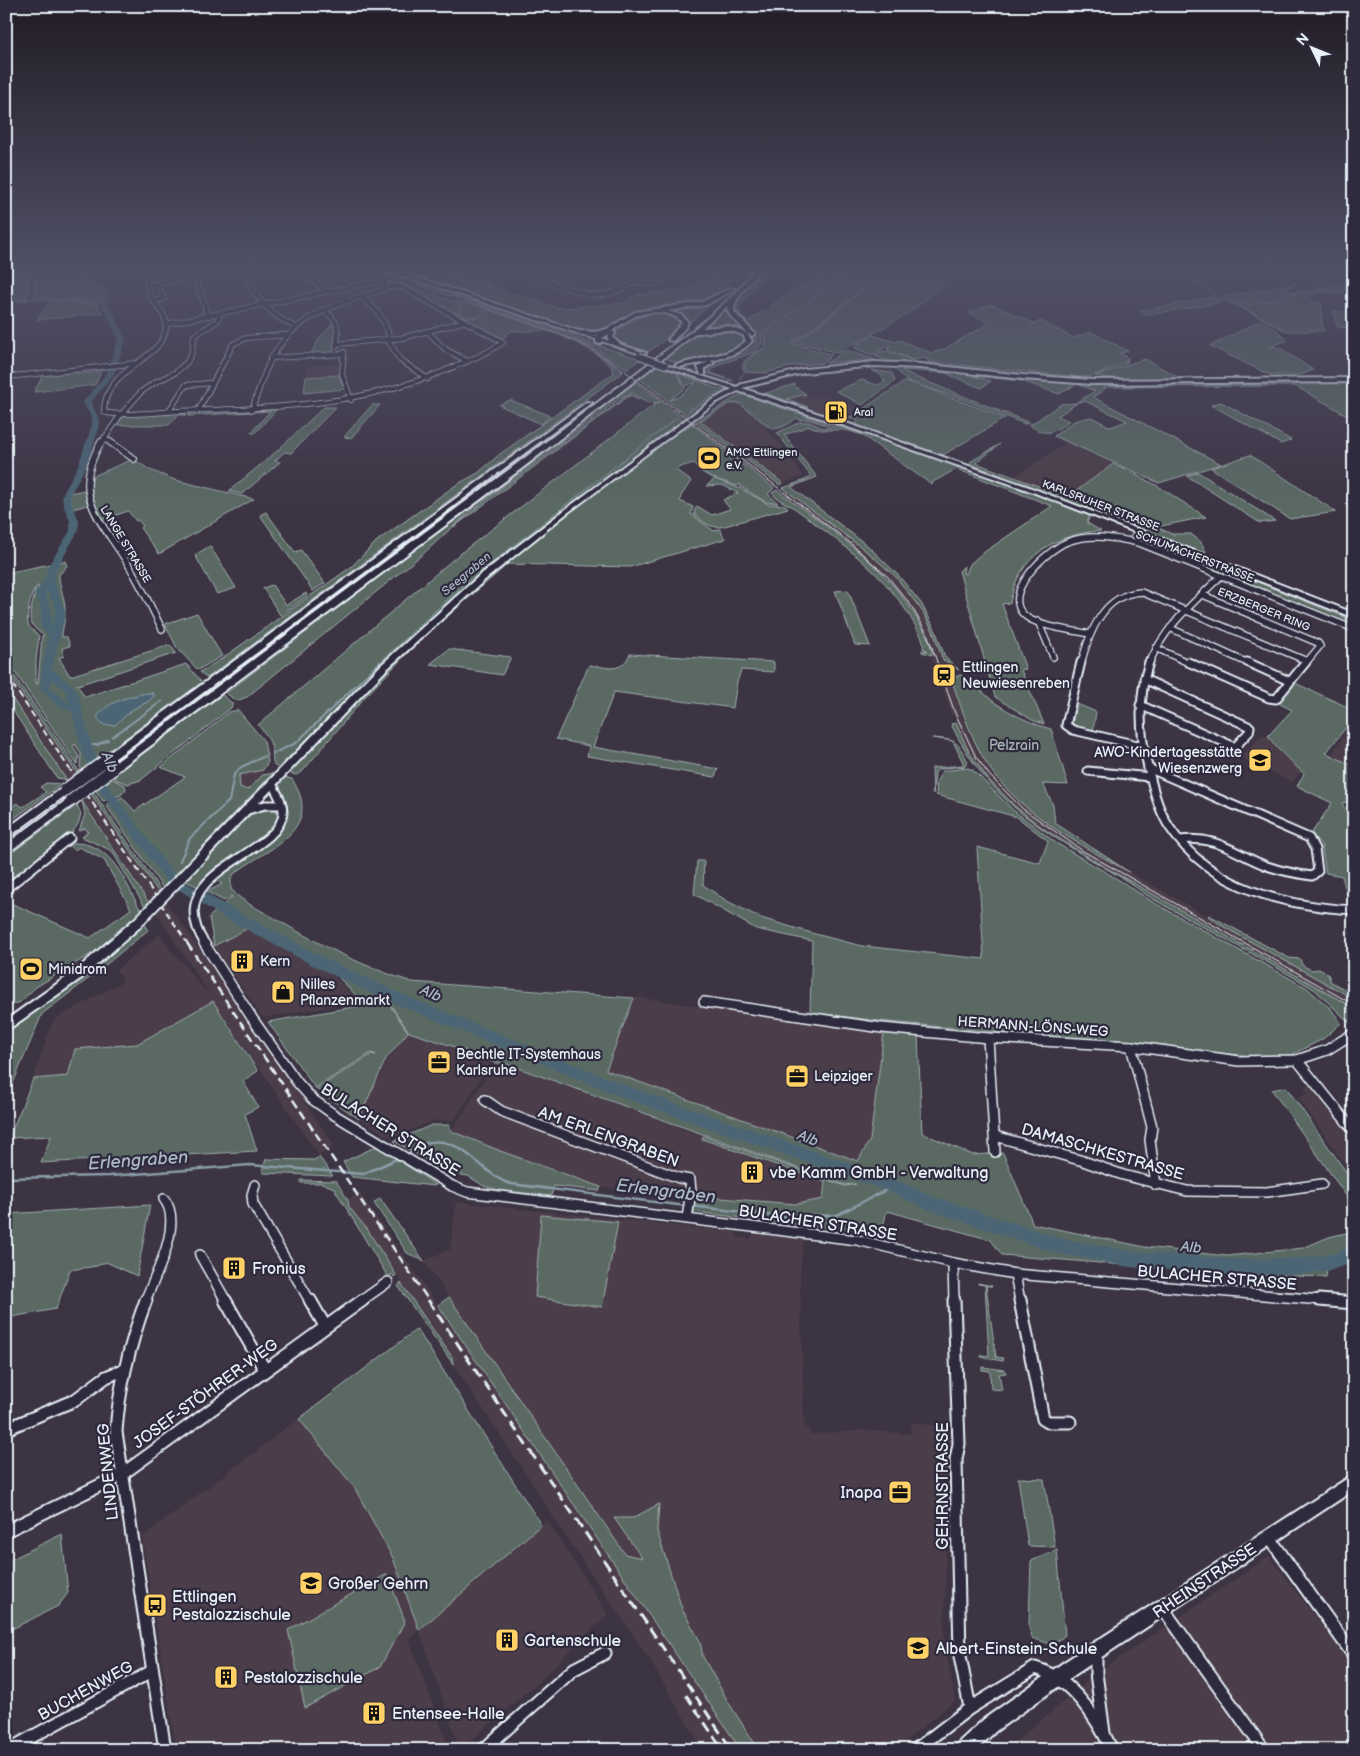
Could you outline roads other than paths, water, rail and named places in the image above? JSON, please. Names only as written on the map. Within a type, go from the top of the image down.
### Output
[{"type":"highway","points":[[6,835],[661,352]]},
{"type":"highway","points":[[6,850],[214,694],[662,352]]},
{"type":"highway","points":[[678,368],[688,370],[734,352]]},
{"type":"highway","points":[[678,368],[744,352]]},
{"type":"highway","points":[[700,364],[700,370],[703,374]]},
{"type":"main road","points":[[632,352],[678,368]]},
{"type":"main road","points":[[634,352],[641,355]]},
{"type":"main road","points":[[6,1026],[105,953],[136,924],[384,667],[483,577],[552,522],[727,394],[758,383],[817,369],[863,364],[898,364],[1040,378],[1120,382],[1354,380]]},
{"type":"main road","name":"KARLSRUHER STRASSE","points":[[688,370],[727,384]]},
{"type":"main road","name":"KARLSRUHER STRASSE","points":[[688,370],[964,465],[1094,513],[1354,616]]},
{"type":"main road","points":[[727,394],[727,384],[758,383]]},
{"type":"main road","points":[[758,383],[762,394]]},
{"type":"main road","points":[[695,417],[741,389]]},
{"type":"main road","name":"KARLSRUHER STRASSE","points":[[741,389],[762,394],[838,422]]},
{"type":"main road","points":[[6,1021],[50,995]]},
{"type":"main road","name":"RHEINSTRASSE","points":[[964,1750],[990,1725],[1054,1679],[1354,1481]]},
{"type":"street","points":[[149,352],[112,385],[102,405],[104,412],[252,410],[312,406],[351,400],[428,379],[484,352]]},
{"type":"street","name":"LANGE STRASSE","points":[[162,629],[127,561],[97,518],[89,499],[88,486],[90,470],[112,423],[144,389],[172,375],[183,367],[191,352]]},
{"type":"street","points":[[198,411],[229,352]]},
{"type":"street","points":[[252,410],[270,358],[274,352]]},
{"type":"street","points":[[396,352],[400,360],[428,379]]},
{"type":"street","points":[[451,352],[467,361]]},
{"type":"street","points":[[270,358],[343,354],[342,374],[351,400]]},
{"type":"street","points":[[6,377],[138,362]]},
{"type":"street","points":[[168,412],[186,385],[212,383]]},
{"type":"street","points":[[104,438],[134,459]]},
{"type":"street","name":"SCHUMACHERSTRASSE","points":[[1090,634],[1025,616],[1020,610],[1018,597],[1022,584],[1033,568],[1045,556],[1064,543],[1094,536],[1123,540],[1147,547],[1354,629]]},
{"type":"street","points":[[1221,576],[1170,628],[1156,648],[1144,679],[1140,704],[1142,746],[1150,777],[1170,827],[1197,858],[1218,874],[1260,895],[1317,908],[1354,910]]},
{"type":"street","points":[[1142,746],[1069,728],[1066,725],[1090,634],[1102,614],[1129,592],[1141,592],[1307,661],[1276,699],[1269,698],[1156,648]]},
{"type":"street","name":"ERZBERGER RING","points":[[1203,595],[1318,642],[1320,646],[1307,661]]},
{"type":"street","points":[[1038,621],[1053,657]]},
{"type":"street","points":[[1170,628],[1289,681]]},
{"type":"street","points":[[1140,704],[1235,747],[1250,728],[1144,679]]},
{"type":"street","points":[[1148,768],[1309,838],[1312,841],[1318,871],[1312,876],[1270,867],[1215,841],[1194,837],[1180,840]]},
{"type":"street","points":[[1088,771],[1150,777]]},
{"type":"street","points":[[268,787],[267,796],[279,804]]},
{"type":"street","points":[[248,810],[260,806],[279,804]]},
{"type":"street","name":"BULACHER STRASSE","points":[[279,804],[283,816],[275,831],[264,841],[220,870],[202,889],[195,904],[194,926],[200,939],[297,1082],[320,1105],[452,1186],[478,1194],[687,1214],[857,1240],[952,1263],[1015,1274],[1354,1303]]},
{"type":"street","points":[[6,889],[70,838]]},
{"type":"street","name":"HERMANN-LÖNS-WEG","points":[[704,1002],[882,1028],[988,1038],[1131,1046],[1238,1061],[1297,1060],[1327,1050],[1354,1033]]},
{"type":"street","points":[[988,1038],[996,1152]]},
{"type":"street","points":[[1131,1046],[1152,1127],[1150,1140],[1156,1185]]},
{"type":"street","points":[[1297,1060],[1354,1131]]},
{"type":"street","name":"AM ERLENGRABEN","points":[[485,1100],[501,1111],[671,1175],[690,1180],[690,1198],[687,1214]]},
{"type":"street","name":"DAMASCHKESTRASSE","points":[[995,1136],[1083,1161],[1156,1185],[1187,1191],[1218,1193],[1267,1192],[1322,1184]]},
{"type":"street","points":[[255,1185],[252,1195],[253,1204],[325,1326]]},
{"type":"street","name":"LINDENWEG","points":[[164,1199],[170,1204],[171,1212],[166,1244],[123,1370],[117,1409],[116,1432],[121,1475],[165,1750]]},
{"type":"street","points":[[200,1255],[265,1370]]},
{"type":"street","name":"GEHRNSTRASSE","points":[[952,1263],[959,1444],[956,1459],[960,1656],[970,1708]]},
{"type":"street","points":[[1015,1274],[1043,1419],[1048,1422],[1070,1422]]},
{"type":"street","name":"JOSEF-STÖHRER-WEG","points":[[6,1531],[121,1475],[388,1282]]},
{"type":"street","points":[[6,1429],[75,1400],[106,1377],[123,1370]]},
{"type":"street","points":[[1269,1537],[1354,1656]]},
{"type":"street","points":[[1162,1607],[1264,1750]]},
{"type":"street","points":[[1096,1652],[1095,1684],[1104,1719],[1104,1733]]},
{"type":"street","points":[[483,1750],[574,1669],[605,1653]]},
{"type":"street","points":[[915,1750],[970,1708],[1035,1668],[1046,1671],[1078,1696],[1104,1733],[1112,1750]]},
{"type":"street","name":"BUCHENWEG","points":[[8,1750],[152,1671]]},
{"type":"water","points":[[146,693],[155,695],[149,701],[133,709],[115,725],[104,725],[97,718],[101,712],[112,704],[125,698]]},
{"type":"waterway","name":"Alb","points":[[49,583],[52,566],[74,531],[75,521],[66,500],[66,495],[82,466],[96,425],[87,402],[110,374],[118,352]]},
{"type":"waterway","name":"Seegraben","points":[[744,371],[742,365],[745,360],[757,352]]},
{"type":"waterway","name":"Seegraben","points":[[739,379],[744,373]]},
{"type":"waterway","name":"Seegraben","points":[[688,411],[718,392]]},
{"type":"waterway","name":"Seegraben","points":[[378,664],[461,587],[677,418]]},
{"type":"waterway","name":"Alb","points":[[49,583],[61,613],[54,639]]},
{"type":"waterway","points":[[49,583],[40,593],[46,608],[46,626],[54,639]]},
{"type":"waterway","name":"Alb","points":[[48,671],[47,666],[54,639]]},
{"type":"waterway","name":"Seegraben","points":[[274,753],[296,743],[380,662]]},
{"type":"waterway","name":"Alb","points":[[48,671],[69,688],[73,694],[87,750],[103,787],[172,880],[228,913],[321,963],[396,998],[632,1094],[894,1186],[926,1201],[1056,1245],[1130,1259],[1230,1267],[1303,1266],[1332,1262],[1354,1254]]},
{"type":"waterway","points":[[48,671],[45,689],[63,705],[76,709]]},
{"type":"waterway","points":[[112,737],[162,701]]},
{"type":"waterway","points":[[86,745],[97,745],[108,740]]},
{"type":"waterway","name":"Seegraben","points":[[180,861],[190,838],[229,801],[234,775],[241,767],[265,756]]},
{"type":"waterway","name":"Erlengraben","points":[[406,1155],[426,1143],[439,1142],[450,1144],[461,1149],[500,1180],[511,1184],[686,1206]]},
{"type":"waterway","name":"Erlengraben","points":[[6,1178],[110,1176],[250,1165],[363,1174],[399,1158]]},
{"type":"waterway","name":"Erlengraben","points":[[691,1206],[784,1217],[837,1215],[894,1186]]},
{"type":"tram line","points":[[597,352],[617,365],[848,541],[888,577],[910,604],[927,633],[955,713],[976,757],[990,776],[1023,809],[1083,851],[1354,1005]]},
{"type":"railway","points":[[6,675],[188,944]]},
{"type":"railway","points":[[187,943],[429,1301]]},
{"type":"railway","points":[[428,1300],[732,1750]]},
{"type":"railway","points":[[686,1695],[723,1750]]},
{"type":"place","name":"Aral","points":[[836,412]]},
{"type":"place","name":"AMC Ettlingen e.V.","points":[[709,458]]},
{"type":"place","name":"Ettlingen Neuwiesenreben","points":[[944,675]]},
{"type":"place","name":"AWO-Kindertagesstätte Wiesenzwerg","points":[[1260,760]]},
{"type":"place","name":"Kern","points":[[242,961]]},
{"type":"place","name":"Minidrom","points":[[31,969]]},
{"type":"place","name":"Nilles Pflanzenmarkt","points":[[283,992]]},
{"type":"place","name":"Bechtle IT-Systemhaus Karlsruhe","points":[[439,1062]]},
{"type":"place","name":"Leipziger","points":[[797,1076]]},
{"type":"place","name":"vbe Kamm GmbH - Verwaltung","points":[[752,1172]]},
{"type":"place","name":"Fronius","points":[[234,1268]]},
{"type":"place","name":"Inapa","points":[[900,1492]]},
{"type":"place","name":"Großer Gehrn","points":[[311,1583]]},
{"type":"place","name":"Ettlingen Pestalozzischule","points":[[155,1605]]},
{"type":"place","name":"Gartenschule","points":[[507,1640]]},
{"type":"place","name":"Albert-Einstein-Schule","points":[[918,1648]]},
{"type":"place","name":"Pestalozzischule","points":[[226,1677]]},
{"type":"place","name":"Entensee-Halle","points":[[374,1713]]},
{"type":"park label","name":"Pelzrain","points":[[1014,745]]}]
